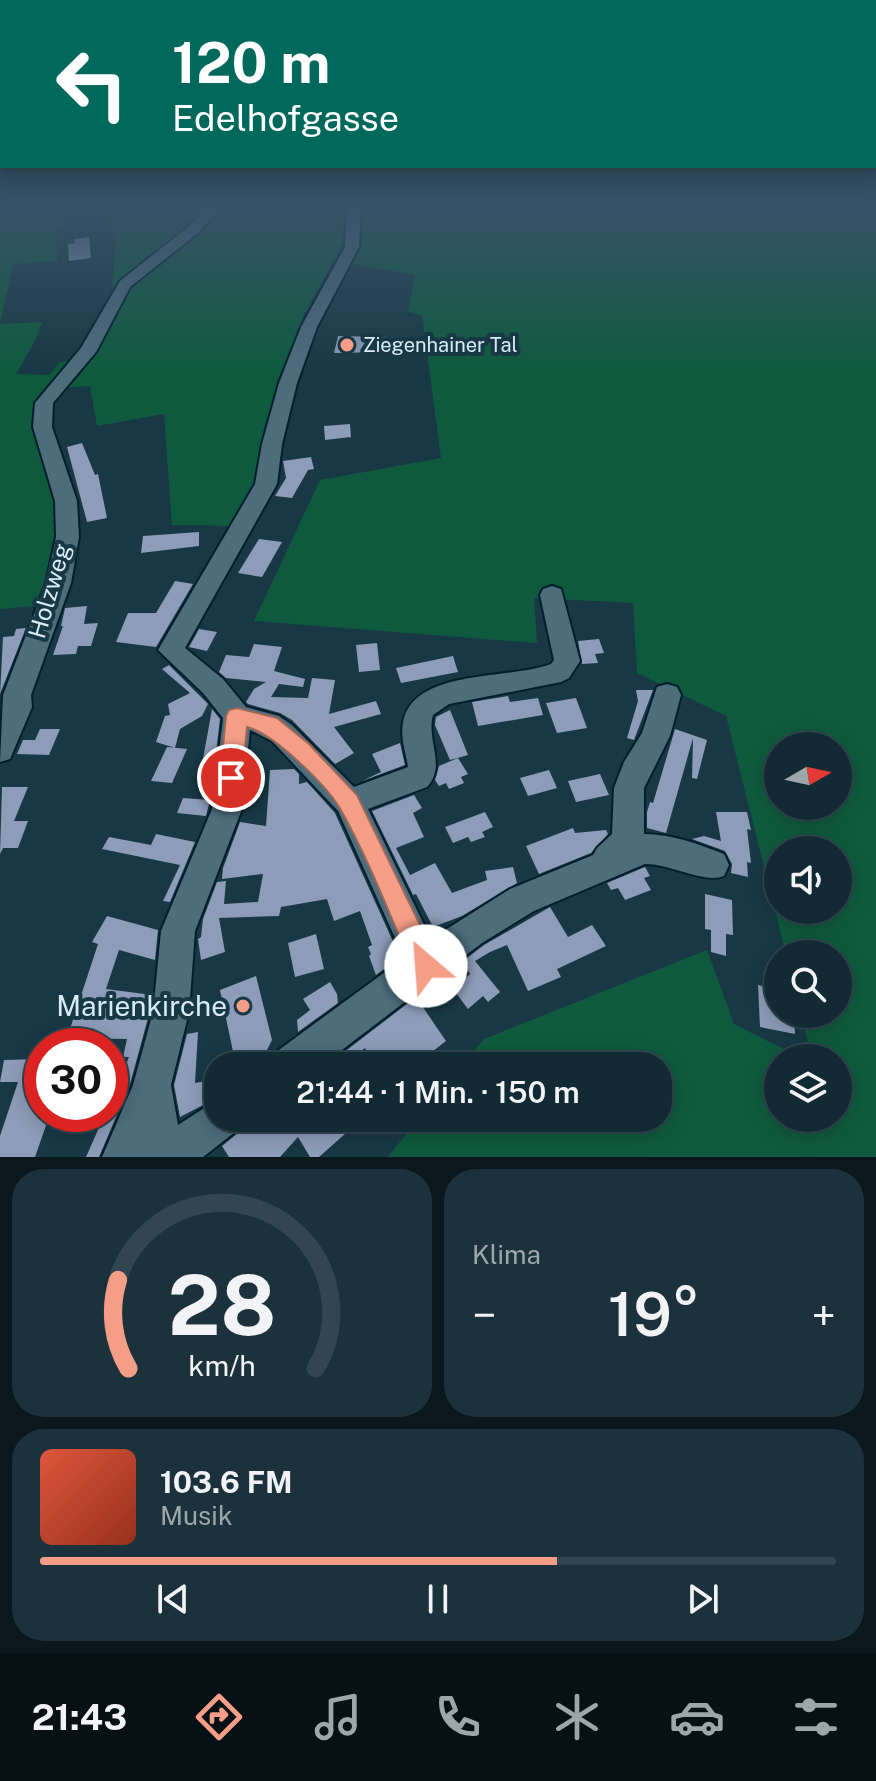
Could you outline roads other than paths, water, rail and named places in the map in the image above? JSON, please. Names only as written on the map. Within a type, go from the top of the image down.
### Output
[{"type":"street","name":"Holzweg","points":[[0,750],[18,707],[17,695],[48,613],[67,531],[64,490],[42,424],[44,404],[89,350],[111,303],[127,282],[152,263]]},
{"type":"street","points":[[343,263],[309,327],[288,383],[272,444],[266,484],[171,650],[213,686],[237,716],[269,724],[282,733],[349,802],[426,966]]},
{"type":"street","points":[[349,802],[416,778],[423,771],[416,726],[421,709],[442,695],[560,671],[567,661],[552,595]]},
{"type":"street","points":[[590,871],[628,840],[629,788],[635,771],[656,736],[667,695]]},
{"type":"street","points":[[123,1157],[152,1085],[171,1012],[178,931],[227,809],[237,716]]},
{"type":"street","points":[[309,1052],[470,931],[522,900],[644,849],[664,849],[713,865]]},
{"type":"street","points":[[152,1085],[163,1157]]},
{"type":"street","points":[[170,1157],[204,1131]]},
{"type":"place","name":"Ziegenhainer Tal","points":[[347,345]]},
{"type":"place","name":"Marienkirche","points":[[243,1006]]}]
